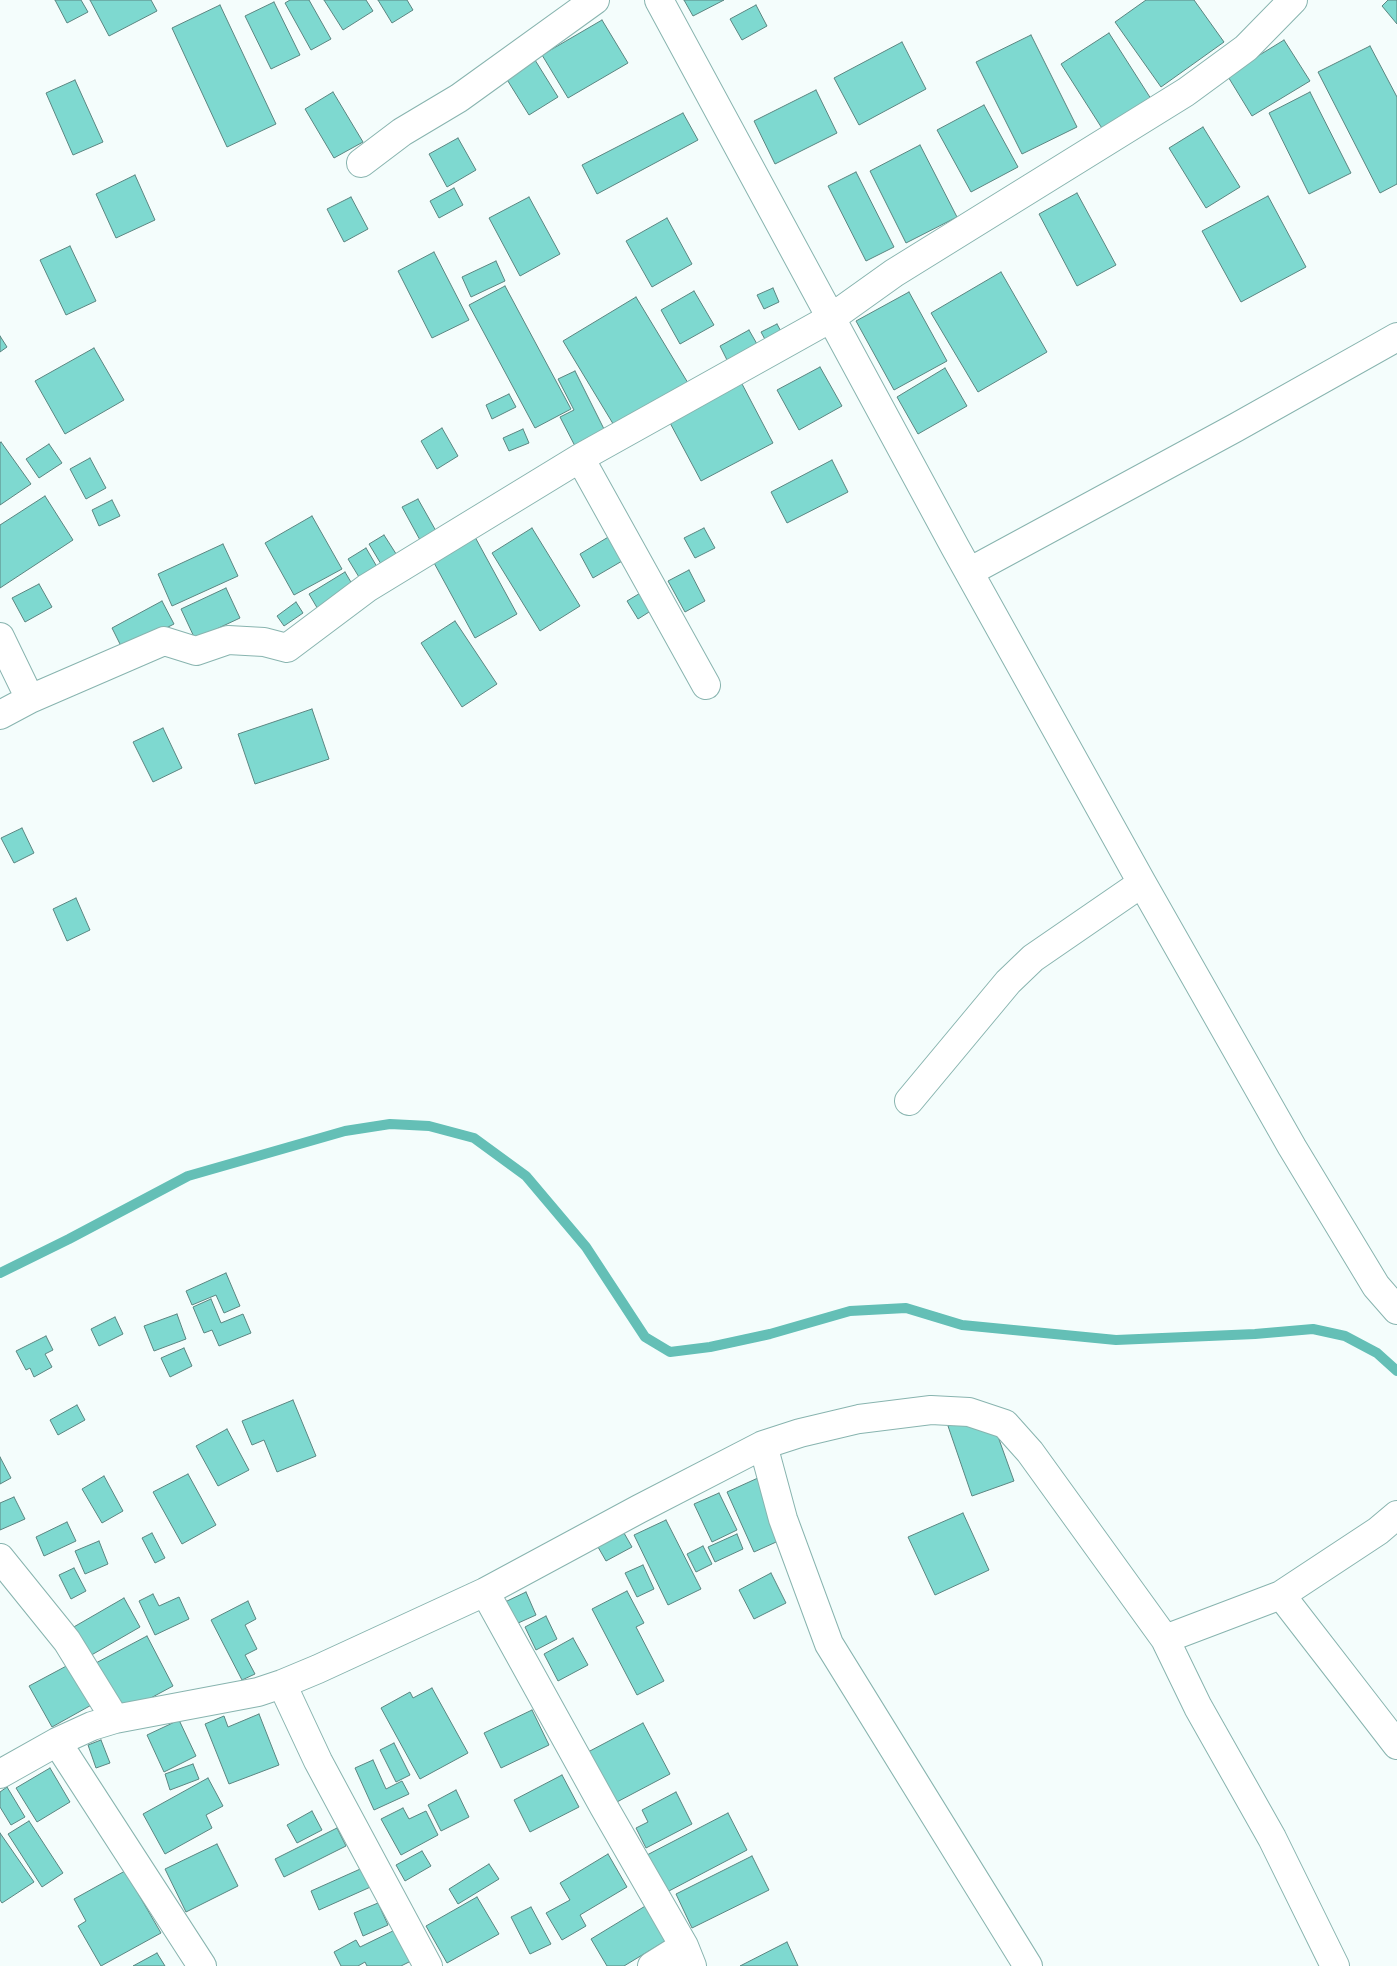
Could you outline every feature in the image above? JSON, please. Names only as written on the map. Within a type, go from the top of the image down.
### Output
[{"type":"street","points":[[361,163],[402,132],[459,98],[595,0]]},
{"type":"street","points":[[659,0],[969,572],[1142,883],[1292,1146],[1376,1286],[1397,1310]]},
{"type":"street","points":[[0,715],[30,699],[164,641],[196,651],[228,640],[264,642],[287,648],[368,588],[580,458],[831,318],[894,273],[1210,76],[1246,48],[1293,0]]},
{"type":"street","points":[[969,572],[1235,428],[1397,337]]},
{"type":"street","points":[[580,458],[706,685]]},
{"type":"street","points":[[0,637],[30,699]]},
{"type":"street","points":[[909,1101],[1008,982],[1033,958],[1142,883]]},
{"type":"street","points":[[4,1763],[92,1726],[115,1719],[258,1692],[282,1684],[485,1592],[763,1445],[800,1433],[860,1419],[931,1410],[969,1412],[1004,1424],[1030,1452],[1165,1640],[1198,1707],[1272,1838],[1335,1966]]},
{"type":"street","points":[[763,1445],[783,1519],[828,1644],[1028,1966]]},
{"type":"street","points":[[1165,1640],[1281,1595],[1378,1530],[1397,1515]]},
{"type":"street","points":[[0,1558],[67,1641],[115,1719]]},
{"type":"street","points":[[485,1592],[688,1956],[652,1966]]},
{"type":"street","points":[[1281,1595],[1397,1744]]},
{"type":"street","points":[[282,1684],[318,1760],[428,1966]]},
{"type":"street","points":[[57,1742],[202,1966]]},
{"type":"building","points":[[55,0],[81,0],[88,12],[67,23]]},
{"type":"building","points":[[90,0],[151,0],[157,11],[109,36]]},
{"type":"building","points":[[290,0],[309,0],[331,39],[311,50],[285,3]]},
{"type":"building","points":[[324,0],[366,0],[373,11],[343,30]]},
{"type":"building","points":[[378,0],[407,0],[413,10],[392,23]]},
{"type":"building","points":[[684,0],[724,0],[693,16]]},
{"type":"building","points":[[1146,0],[1194,0],[1224,42],[1161,87],[1115,22]]},
{"type":"building","points":[[1388,0],[1397,0],[1397,24],[1382,6]]},
{"type":"building","points":[[274,2],[300,55],[271,69],[245,16]]},
{"type":"building","points":[[220,5],[276,124],[227,147],[172,28]]},
{"type":"building","points":[[756,5],[767,26],[742,40],[730,19]]},
{"type":"building","points":[[602,20],[628,63],[568,98],[542,55]]},
{"type":"building","points":[[1109,33],[1153,102],[1105,133],[1061,64]]},
{"type":"building","points":[[1031,35],[1077,127],[1022,154],[976,62]]},
{"type":"building","points":[[1284,40],[1310,81],[1252,116],[1227,75]]},
{"type":"building","points":[[902,42],[926,89],[859,125],[834,78]]},
{"type":"building","points":[[1370,46],[1397,97],[1397,184],[1380,193],[1318,72]]},
{"type":"building","points":[[535,60],[558,97],[529,115],[506,78]]},
{"type":"building","points":[[75,80],[103,142],[73,155],[46,93]]},
{"type":"building","points":[[816,90],[837,133],[775,164],[754,121]]},
{"type":"building","points":[[333,92],[363,142],[334,158],[305,109]]},
{"type":"building","points":[[1310,92],[1351,173],[1309,194],[1269,113]]},
{"type":"building","points":[[984,105],[1018,167],[971,192],[937,130]]},
{"type":"building","points":[[683,113],[698,140],[597,194],[582,165]]},
{"type":"building","points":[[1203,127],[1240,187],[1206,208],[1169,148]]},
{"type":"building","points":[[458,138],[476,170],[447,187],[429,154]]},
{"type":"building","points":[[920,145],[957,217],[906,243],[870,171]]},
{"type":"building","points":[[856,172],[894,247],[866,261],[828,186]]},
{"type":"building","points":[[135,175],[155,220],[116,238],[96,194]]},
{"type":"building","points":[[454,188],[463,205],[439,218],[430,201]]},
{"type":"building","points":[[1077,193],[1116,265],[1077,286],[1039,214]]},
{"type":"building","points":[[1268,196],[1306,267],[1241,302],[1202,231]]},
{"type":"building","points":[[351,197],[368,229],[344,242],[327,209]]},
{"type":"building","points":[[529,197],[560,254],[520,276],[489,218]]},
{"type":"building","points":[[667,218],[692,264],[652,287],[626,241]]},
{"type":"building","points":[[70,246],[96,301],[66,315],[40,260]]},
{"type":"building","points":[[434,252],[469,320],[432,338],[398,271]]},
{"type":"building","points":[[496,261],[505,281],[471,297],[462,277]]},
{"type":"building","points":[[1001,272],[1047,352],[978,392],[931,313]]},
{"type":"building","points":[[505,286],[571,409],[535,428],[469,305]]},
{"type":"building","points":[[773,288],[779,302],[764,309],[757,295]]},
{"type":"building","points":[[694,291],[714,325],[680,344],[661,310]]},
{"type":"building","points":[[909,292],[947,361],[894,390],[856,321]]},
{"type":"building","points":[[636,297],[688,383],[615,427],[563,341]]},
{"type":"building","points":[[777,324],[784,337],[768,345],[761,332]]},
{"type":"building","points":[[749,330],[757,344],[727,360],[720,346]]},
{"type":"building","points":[[0,336],[7,347],[0,352]]},
{"type":"building","points":[[94,348],[124,400],[65,434],[35,381]]},
{"type":"building","points":[[820,367],[842,406],[799,430],[777,390]]},
{"type":"building","points":[[945,368],[967,406],[918,434],[897,397]]},
{"type":"building","points":[[575,371],[606,433],[576,448],[560,417],[574,410],[558,379]]},
{"type":"building","points":[[741,382],[773,443],[701,481],[669,421]]},
{"type":"building","points":[[509,394],[516,407],[492,419],[486,405]]},
{"type":"building","points":[[442,428],[458,456],[437,469],[421,441]]},
{"type":"building","points":[[523,429],[529,443],[509,451],[503,438]]},
{"type":"building","points":[[0,443],[31,484],[0,505]]},
{"type":"building","points":[[49,444],[62,463],[39,478],[26,459]]},
{"type":"building","points":[[90,458],[106,488],[86,499],[70,469]]},
{"type":"building","points":[[832,460],[848,492],[787,523],[771,492]]},
{"type":"building","points":[[45,496],[73,540],[0,588],[0,525]]},
{"type":"building","points":[[418,499],[436,531],[420,540],[402,507]]},
{"type":"building","points":[[112,500],[120,516],[99,526],[92,510]]},
{"type":"building","points":[[312,516],[342,569],[294,595],[265,543]]},
{"type":"building","points":[[532,528],[580,606],[540,631],[492,553]]},
{"type":"building","points":[[704,528],[715,548],[695,558],[684,538]]},
{"type":"building","points":[[615,533],[629,557],[593,578],[580,554]]},
{"type":"building","points":[[384,535],[400,560],[384,569],[369,544]]},
{"type":"building","points":[[475,537],[517,614],[475,638],[433,561]]},
{"type":"building","points":[[223,544],[238,576],[172,606],[158,574]]},
{"type":"building","points":[[366,548],[380,572],[362,582],[348,559]]},
{"type":"building","points":[[689,570],[705,601],[685,612],[668,581]]},
{"type":"building","points":[[345,572],[355,589],[319,611],[309,594]]},
{"type":"building","points":[[39,584],[52,607],[25,622],[12,598]]},
{"type":"building","points":[[226,588],[240,618],[195,639],[181,609]]},
{"type":"building","points":[[647,589],[657,607],[638,619],[627,601]]},
{"type":"building","points":[[162,601],[174,624],[123,650],[112,628]]},
{"type":"building","points":[[296,602],[303,613],[284,626],[277,616]]},
{"type":"building","points":[[455,621],[497,684],[462,707],[421,643]]},
{"type":"building","points":[[312,709],[329,759],[255,784],[238,734]]},
{"type":"building","points":[[163,728],[182,768],[153,782],[133,742]]},
{"type":"building","points":[[22,828],[34,853],[14,863],[1,838]]},
{"type":"building","points":[[76,898],[90,930],[67,941],[53,909]]},
{"type":"building","points":[[226,1273],[240,1306],[224,1313],[216,1295],[192,1305],[186,1291]]},
{"type":"building","points":[[211,1299],[221,1323],[243,1314],[251,1333],[219,1346],[212,1330],[204,1333],[193,1307]]},
{"type":"building","points":[[177,1314],[186,1339],[154,1351],[144,1326]]},
{"type":"building","points":[[115,1317],[123,1334],[99,1346],[91,1329]]},
{"type":"building","points":[[46,1336],[53,1350],[45,1354],[52,1367],[34,1377],[30,1368],[26,1370],[16,1351]]},
{"type":"building","points":[[184,1348],[192,1366],[170,1377],[161,1358]]},
{"type":"building","points":[[293,1400],[316,1456],[277,1472],[264,1440],[252,1445],[242,1421]]},
{"type":"building","points":[[77,1405],[85,1420],[58,1435],[50,1420]]},
{"type":"building","points":[[964,1421],[996,1431],[1014,1481],[972,1496],[948,1426]]},
{"type":"building","points":[[227,1429],[249,1470],[218,1486],[196,1446]]},
{"type":"building","points":[[0,1457],[11,1478],[0,1484]]},
{"type":"building","points":[[188,1474],[216,1525],[182,1544],[153,1492]]},
{"type":"building","points":[[104,1476],[123,1511],[102,1523],[82,1489]]},
{"type":"building","points":[[758,1478],[785,1538],[754,1552],[727,1492]]},
{"type":"building","points":[[719,1493],[737,1530],[712,1542],[694,1504]]},
{"type":"building","points":[[14,1497],[25,1519],[0,1530],[0,1503]]},
{"type":"building","points":[[963,1513],[989,1570],[935,1595],[908,1537]]},
{"type":"building","points":[[666,1520],[701,1589],[668,1605],[634,1535]]},
{"type":"building","points":[[67,1522],[76,1541],[44,1556],[36,1537]]},
{"type":"building","points":[[620,1526],[632,1547],[606,1561],[594,1540]]},
{"type":"building","points":[[152,1533],[165,1558],[155,1563],[142,1538]]},
{"type":"building","points":[[737,1534],[743,1549],[715,1562],[708,1547]]},
{"type":"building","points":[[99,1541],[108,1564],[85,1574],[75,1551]]},
{"type":"building","points":[[703,1546],[712,1564],[696,1572],[687,1554]]},
{"type":"building","points":[[643,1565],[654,1589],[637,1597],[625,1573]]},
{"type":"building","points":[[74,1568],[86,1591],[71,1599],[59,1575]]},
{"type":"building","points":[[771,1573],[786,1603],[754,1619],[739,1590]]},
{"type":"building","points":[[627,1591],[644,1623],[636,1627],[664,1681],[637,1695],[592,1609]]},
{"type":"building","points":[[526,1592],[536,1615],[516,1624],[505,1602]]},
{"type":"building","points":[[153,1594],[159,1606],[179,1597],[189,1619],[155,1635],[139,1601]]},
{"type":"building","points":[[124,1598],[140,1627],[88,1657],[72,1628]]},
{"type":"building","points":[[248,1601],[256,1619],[245,1625],[257,1649],[245,1655],[255,1674],[242,1680],[211,1620]]},
{"type":"building","points":[[546,1616],[557,1639],[536,1650],[525,1627]]},
{"type":"building","points":[[147,1636],[173,1686],[121,1714],[94,1664]]},
{"type":"building","points":[[573,1638],[588,1665],[558,1681],[544,1654]]},
{"type":"building","points":[[72,1663],[95,1703],[52,1727],[29,1686]]},
{"type":"building","points":[[432,1688],[468,1753],[420,1779],[381,1708],[410,1692],[413,1698]]},
{"type":"building","points":[[532,1710],[549,1745],[501,1768],[484,1733]]},
{"type":"building","points":[[259,1714],[279,1765],[229,1784],[205,1724],[224,1716],[228,1727]]},
{"type":"building","points":[[179,1720],[196,1756],[164,1772],[147,1735]]},
{"type":"building","points":[[643,1723],[670,1774],[615,1803],[588,1752]]},
{"type":"building","points":[[101,1740],[110,1763],[96,1768],[88,1745]]},
{"type":"building","points":[[394,1743],[410,1775],[396,1782],[380,1750]]},
{"type":"building","points":[[373,1760],[386,1789],[402,1781],[409,1794],[374,1810],[355,1768]]},
{"type":"building","points":[[193,1764],[199,1779],[170,1790],[165,1774]]},
{"type":"building","points":[[50,1768],[70,1802],[37,1822],[16,1788]]},
{"type":"building","points":[[562,1775],[579,1807],[530,1832],[514,1800]]},
{"type":"building","points":[[208,1778],[223,1806],[206,1815],[212,1828],[165,1854],[143,1814]]},
{"type":"building","points":[[7,1787],[25,1817],[11,1825],[0,1807],[0,1792]]},
{"type":"building","points":[[456,1790],[469,1817],[441,1831],[428,1805]]},
{"type":"building","points":[[676,1792],[692,1824],[646,1848],[636,1828],[648,1822],[642,1810]]},
{"type":"building","points":[[403,1808],[409,1819],[426,1811],[438,1835],[401,1855],[381,1819]]},
{"type":"building","points":[[312,1811],[322,1830],[297,1843],[287,1825]]},
{"type":"building","points":[[728,1813],[747,1850],[667,1892],[647,1855]]},
{"type":"building","points":[[29,1821],[63,1873],[42,1887],[8,1834]]},
{"type":"building","points":[[337,1828],[346,1846],[284,1877],[275,1859]]},
{"type":"building","points":[[0,1833],[34,1882],[2,1903],[0,1900]]},
{"type":"building","points":[[217,1844],[238,1886],[186,1912],[165,1869]]},
{"type":"building","points":[[422,1851],[431,1866],[405,1881],[396,1865]]},
{"type":"building","points":[[608,1854],[627,1887],[580,1915],[586,1926],[562,1940],[546,1913],[570,1900],[560,1883]]},
{"type":"building","points":[[752,1856],[769,1890],[692,1928],[676,1894]]},
{"type":"building","points":[[489,1864],[499,1879],[458,1904],[449,1889]]},
{"type":"building","points":[[367,1866],[375,1885],[319,1910],[311,1891]]},
{"type":"building","points":[[125,1871],[161,1933],[101,1966],[78,1926],[86,1921],[74,1899]]},
{"type":"building","points":[[477,1897],[499,1934],[447,1963],[426,1926]]},
{"type":"building","points":[[378,1903],[388,1925],[363,1936],[354,1913]]},
{"type":"building","points":[[647,1905],[667,1940],[624,1966],[607,1966],[591,1939]]},
{"type":"building","points":[[531,1907],[551,1944],[530,1954],[511,1917]]},
{"type":"building","points":[[399,1928],[415,1959],[401,1966],[367,1966],[365,1962],[358,1966],[341,1966],[334,1952],[356,1940],[360,1947]]},
{"type":"building","points":[[787,1942],[798,1966],[740,1966]]},
{"type":"building","points":[[157,1953],[165,1966],[133,1966]]},
{"type":"waterway","points":[[0,1273],[188,1176],[345,1131],[390,1124],[429,1126],[474,1138],[526,1176],[586,1247],[645,1337],[670,1352],[710,1347],[770,1334],[850,1311],[906,1308],[962,1325],[1116,1340],[1255,1334],[1313,1329],[1345,1336],[1377,1353],[1397,1371]]}]
